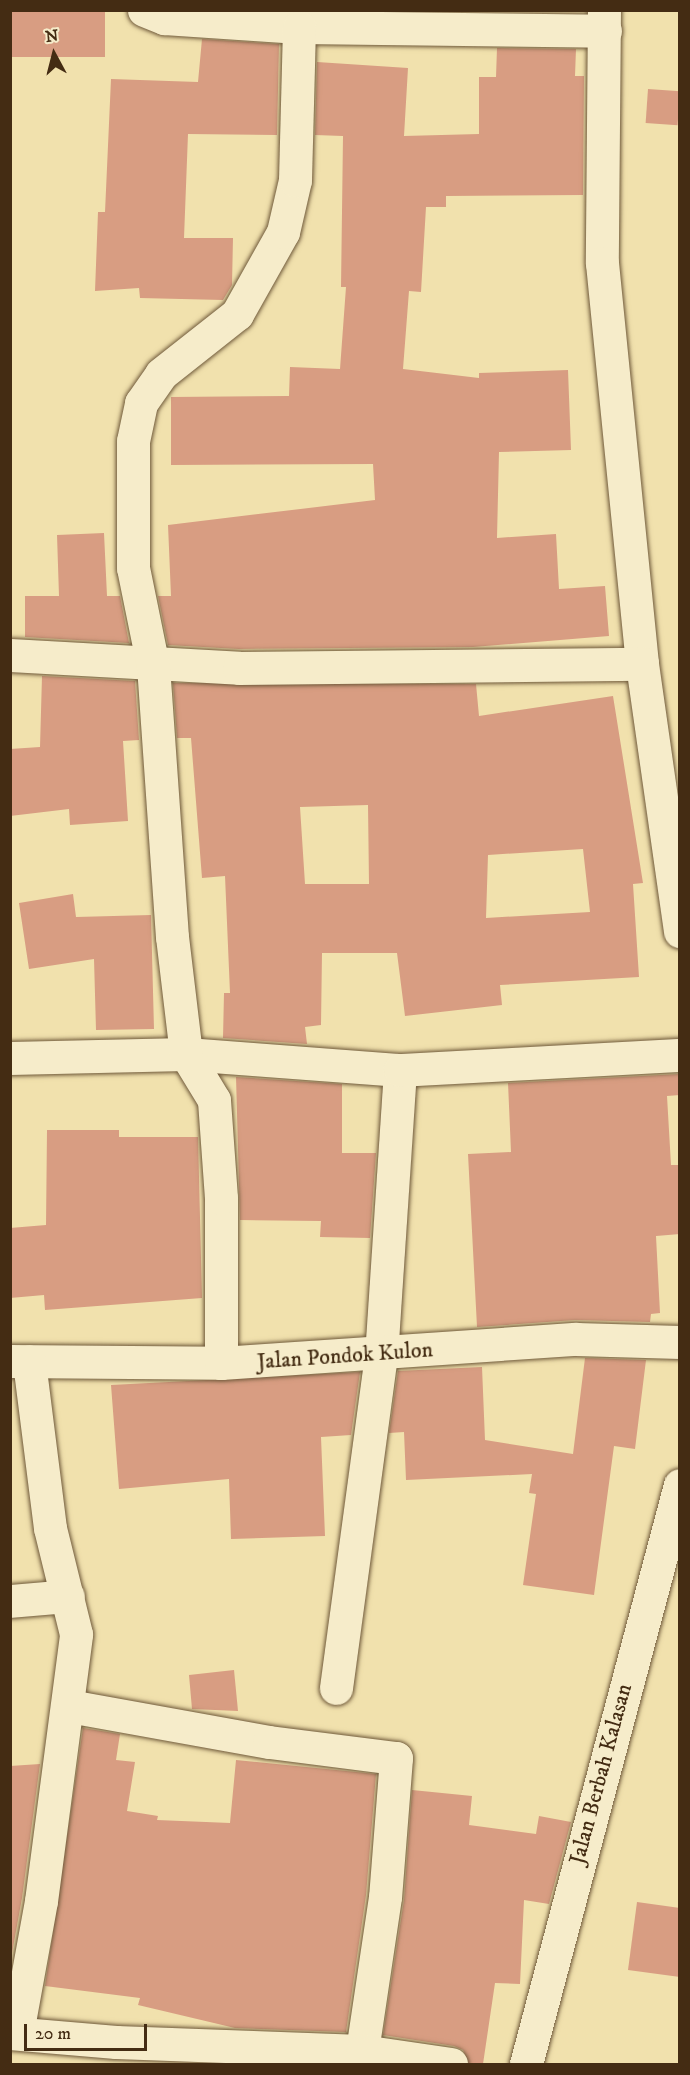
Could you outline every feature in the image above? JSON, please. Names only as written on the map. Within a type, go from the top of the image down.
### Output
[{"type":"street","points":[[144,10],[164,18],[299,27],[605,21],[602,263],[642,664],[680,931]]},
{"type":"street","points":[[221,1363],[221,1198],[214,1100],[186,1054],[172,937],[153,666],[133,568],[130,518],[134,441],[141,403],[161,374],[237,314],[284,232],[296,180],[299,27]]},
{"type":"street","points":[[10,655],[153,666],[642,664]]},
{"type":"street","points":[[10,1058],[186,1054],[400,1070],[680,1055]]},
{"type":"street","points":[[336,1688],[381,1355],[400,1070]]},
{"type":"street","name":"Jalan Pondok Kulon","points":[[20,1361],[221,1363],[381,1355],[576,1339],[680,1342]]},
{"type":"street","points":[[20,1361],[50,1528],[76,1634],[69,1706],[41,1901],[14,2033],[116,2042],[362,2051],[451,2064]]},
{"type":"street","name":"Jalan Berbah Kalasan","points":[[525,2064],[680,1485]]},
{"type":"street","points":[[10,1601],[68,1596]]},
{"type":"street","points":[[69,1706],[269,1742],[396,1758],[385,1897],[362,2051]]},
{"type":"building","points":[[10,10],[105,10],[105,57],[10,57]]},
{"type":"building","points":[[202,39],[279,44],[277,135],[188,134],[184,238],[233,238],[232,285],[223,300],[140,298],[139,288],[95,291],[98,212],[105,212],[111,79],[198,82]]},
{"type":"building","points":[[497,48],[576,49],[575,76],[584,76],[583,195],[446,196],[446,207],[426,207],[421,292],[409,291],[403,369],[479,378],[479,373],[568,370],[571,450],[499,452],[497,538],[556,534],[559,589],[605,586],[609,636],[473,647],[239,649],[168,645],[158,596],[171,596],[168,525],[375,500],[373,464],[171,465],[171,397],[289,396],[290,367],[340,369],[346,287],[341,287],[343,136],[315,135],[317,62],[408,68],[404,136],[479,134],[479,77],[496,77]]},
{"type":"building","points":[[648,89],[680,91],[678,125],[646,123]]},
{"type":"building","points":[[104,533],[107,596],[120,596],[129,643],[25,637],[25,596],[59,596],[57,535]]},
{"type":"building","points":[[42,676],[135,681],[139,740],[123,741],[128,821],[70,825],[69,809],[10,816],[10,749],[40,747]]},
{"type":"building","points":[[173,683],[476,684],[479,716],[613,696],[643,883],[633,884],[639,977],[500,985],[502,1005],[405,1016],[397,953],[322,953],[321,1025],[305,1027],[307,1044],[223,1038],[224,993],[230,993],[225,876],[202,878],[191,738],[177,738]],"holes":[[[368,805],[369,884],[305,884],[300,807]],[[583,849],[590,912],[486,918],[488,855]]]},
{"type":"building","points":[[73,894],[76,917],[151,915],[154,1029],[96,1030],[94,959],[29,969],[19,903]]},
{"type":"building","points":[[680,1074],[680,1095],[667,1096],[671,1165],[680,1165],[680,1234],[656,1236],[660,1313],[651,1314],[650,1322],[575,1320],[477,1327],[468,1154],[511,1152],[508,1083]]},
{"type":"building","points":[[236,1077],[342,1084],[342,1153],[376,1153],[370,1238],[320,1237],[321,1221],[240,1220]]},
{"type":"building","points":[[47,1130],[119,1130],[119,1137],[198,1137],[202,1298],[45,1310],[44,1295],[10,1298],[10,1228],[46,1225]]},
{"type":"building","points":[[585,1358],[646,1360],[635,1449],[614,1446],[594,1595],[523,1585],[536,1494],[529,1493],[532,1474],[406,1480],[404,1432],[389,1433],[398,1371],[482,1367],[485,1440],[573,1454]]},
{"type":"building","points":[[360,1372],[351,1435],[321,1437],[325,1536],[231,1539],[229,1479],[119,1489],[111,1385]]},
{"type":"building","points":[[234,1670],[238,1711],[192,1709],[189,1675]]},
{"type":"building","points":[[83,1728],[120,1734],[116,1760],[135,1762],[127,1811],[158,1816],[157,1820],[230,1823],[236,1760],[376,1774],[366,1895],[346,2032],[235,2028],[138,2005],[140,1998],[45,1986]]},
{"type":"building","points":[[40,1764],[22,1898],[10,1964],[10,1766]]},
{"type":"building","points":[[412,1790],[472,1796],[469,1825],[536,1834],[539,1816],[571,1822],[549,1904],[524,1900],[520,1984],[495,1983],[483,2064],[469,2064],[463,2050],[454,2046],[383,2035],[404,1900]]},
{"type":"building","points":[[637,1902],[680,1908],[680,1977],[628,1970]]}]
